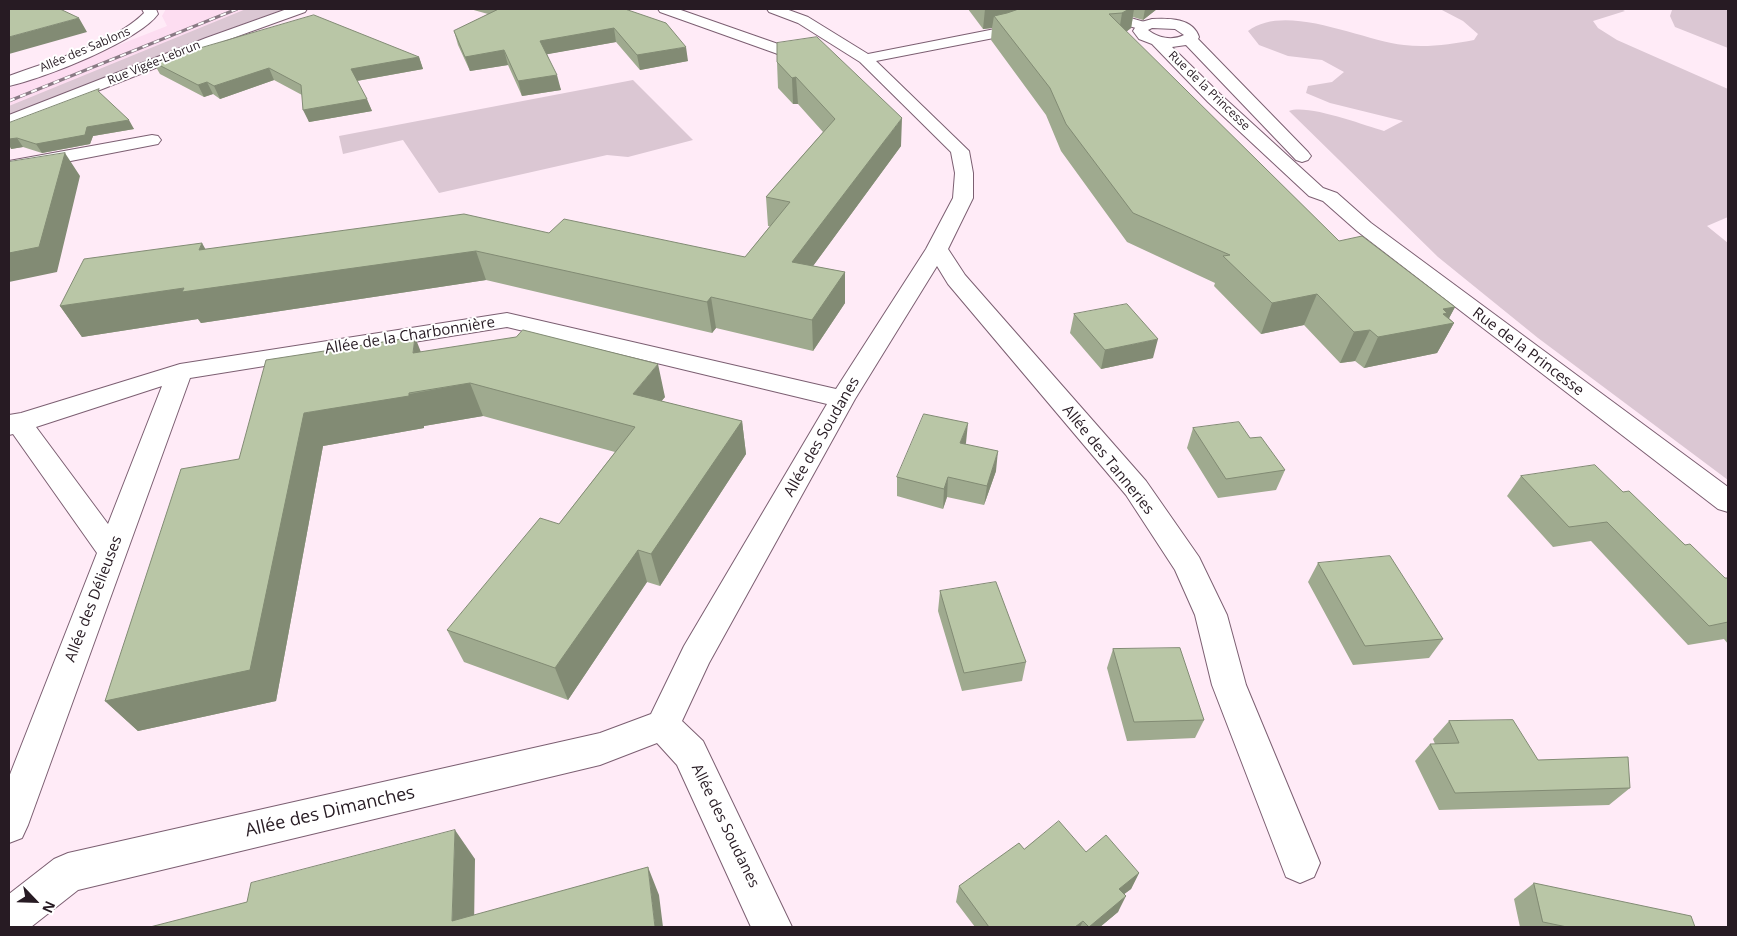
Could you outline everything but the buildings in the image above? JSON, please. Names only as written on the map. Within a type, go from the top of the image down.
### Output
[{"type":"street","name":"Allée des Sablons","points":[[9,81],[127,34],[146,21],[151,14],[149,9]]},
{"type":"street","name":"Rue Vigée-Lebrun","points":[[9,121],[211,41],[300,9]]},
{"type":"street","points":[[665,9],[780,50],[854,52],[999,33],[1059,9]]},
{"type":"street","name":"Allée des Soudanes","points":[[772,927],[690,753],[663,725],[696,656],[842,400],[937,249],[963,198],[964,172],[960,151],[854,52],[803,20],[774,9]]},
{"type":"street","points":[[1084,9],[1143,26],[1154,23],[1169,23],[1185,9]]},
{"type":"street","name":"Rue de la Princesse","points":[[1169,23],[1190,30],[1192,37],[1189,39],[1333,189],[1330,197]]},
{"type":"street","name":"Rue de la Princesse","points":[[1143,26],[1140,31],[1142,34],[1158,41],[1196,80],[1316,192],[1330,197],[1364,227],[1728,502]]},
{"type":"street","points":[[1158,41],[1179,42],[1189,39]]},
{"type":"street","points":[[1196,80],[1226,78]]},
{"type":"street","points":[[9,167],[152,140]]},
{"type":"street","name":"Allée des Tanneries","points":[[937,249],[956,279],[1136,488],[1188,566],[1211,615],[1229,685],[1300,863]]},
{"type":"street","name":"Allée de la Charbonnière","points":[[14,424],[180,372],[507,320],[842,400]]},
{"type":"street","name":"Allée des Délieuses","points":[[9,825],[180,372]]},
{"type":"street","points":[[14,424],[112,552]]},
{"type":"street","name":"Allée des Dimanches","points":[[9,918],[68,873],[600,749],[663,725]]},
{"type":"shaded area","points":[[166,9],[285,9],[9,112],[9,88],[167,26],[162,16]]},
{"type":"shaded area","points":[[246,9],[285,9],[185,45],[9,116],[9,106]]},
{"type":"shaded area","points":[[1440,9],[1621,9],[1625,11],[1593,21],[1598,28],[1617,40],[1728,89],[1728,217],[1707,226],[1728,243],[1728,480],[1538,338],[1438,257],[1289,111],[1309,110],[1384,131],[1403,121],[1330,103],[1306,93],[1308,86],[1332,82],[1344,72],[1322,60],[1288,56],[1259,45],[1248,31],[1264,23],[1282,20],[1324,25],[1386,42],[1413,46],[1430,46],[1474,40],[1478,34],[1463,21]]},
{"type":"shaded area","points":[[1728,9],[1728,48],[1675,27],[1670,16],[1672,10]]},
{"type":"shaded area","points":[[633,80],[693,140],[628,157],[607,155],[439,193],[403,140],[343,154],[339,136]]},
{"type":"railway","points":[[9,101],[237,9]]}]
